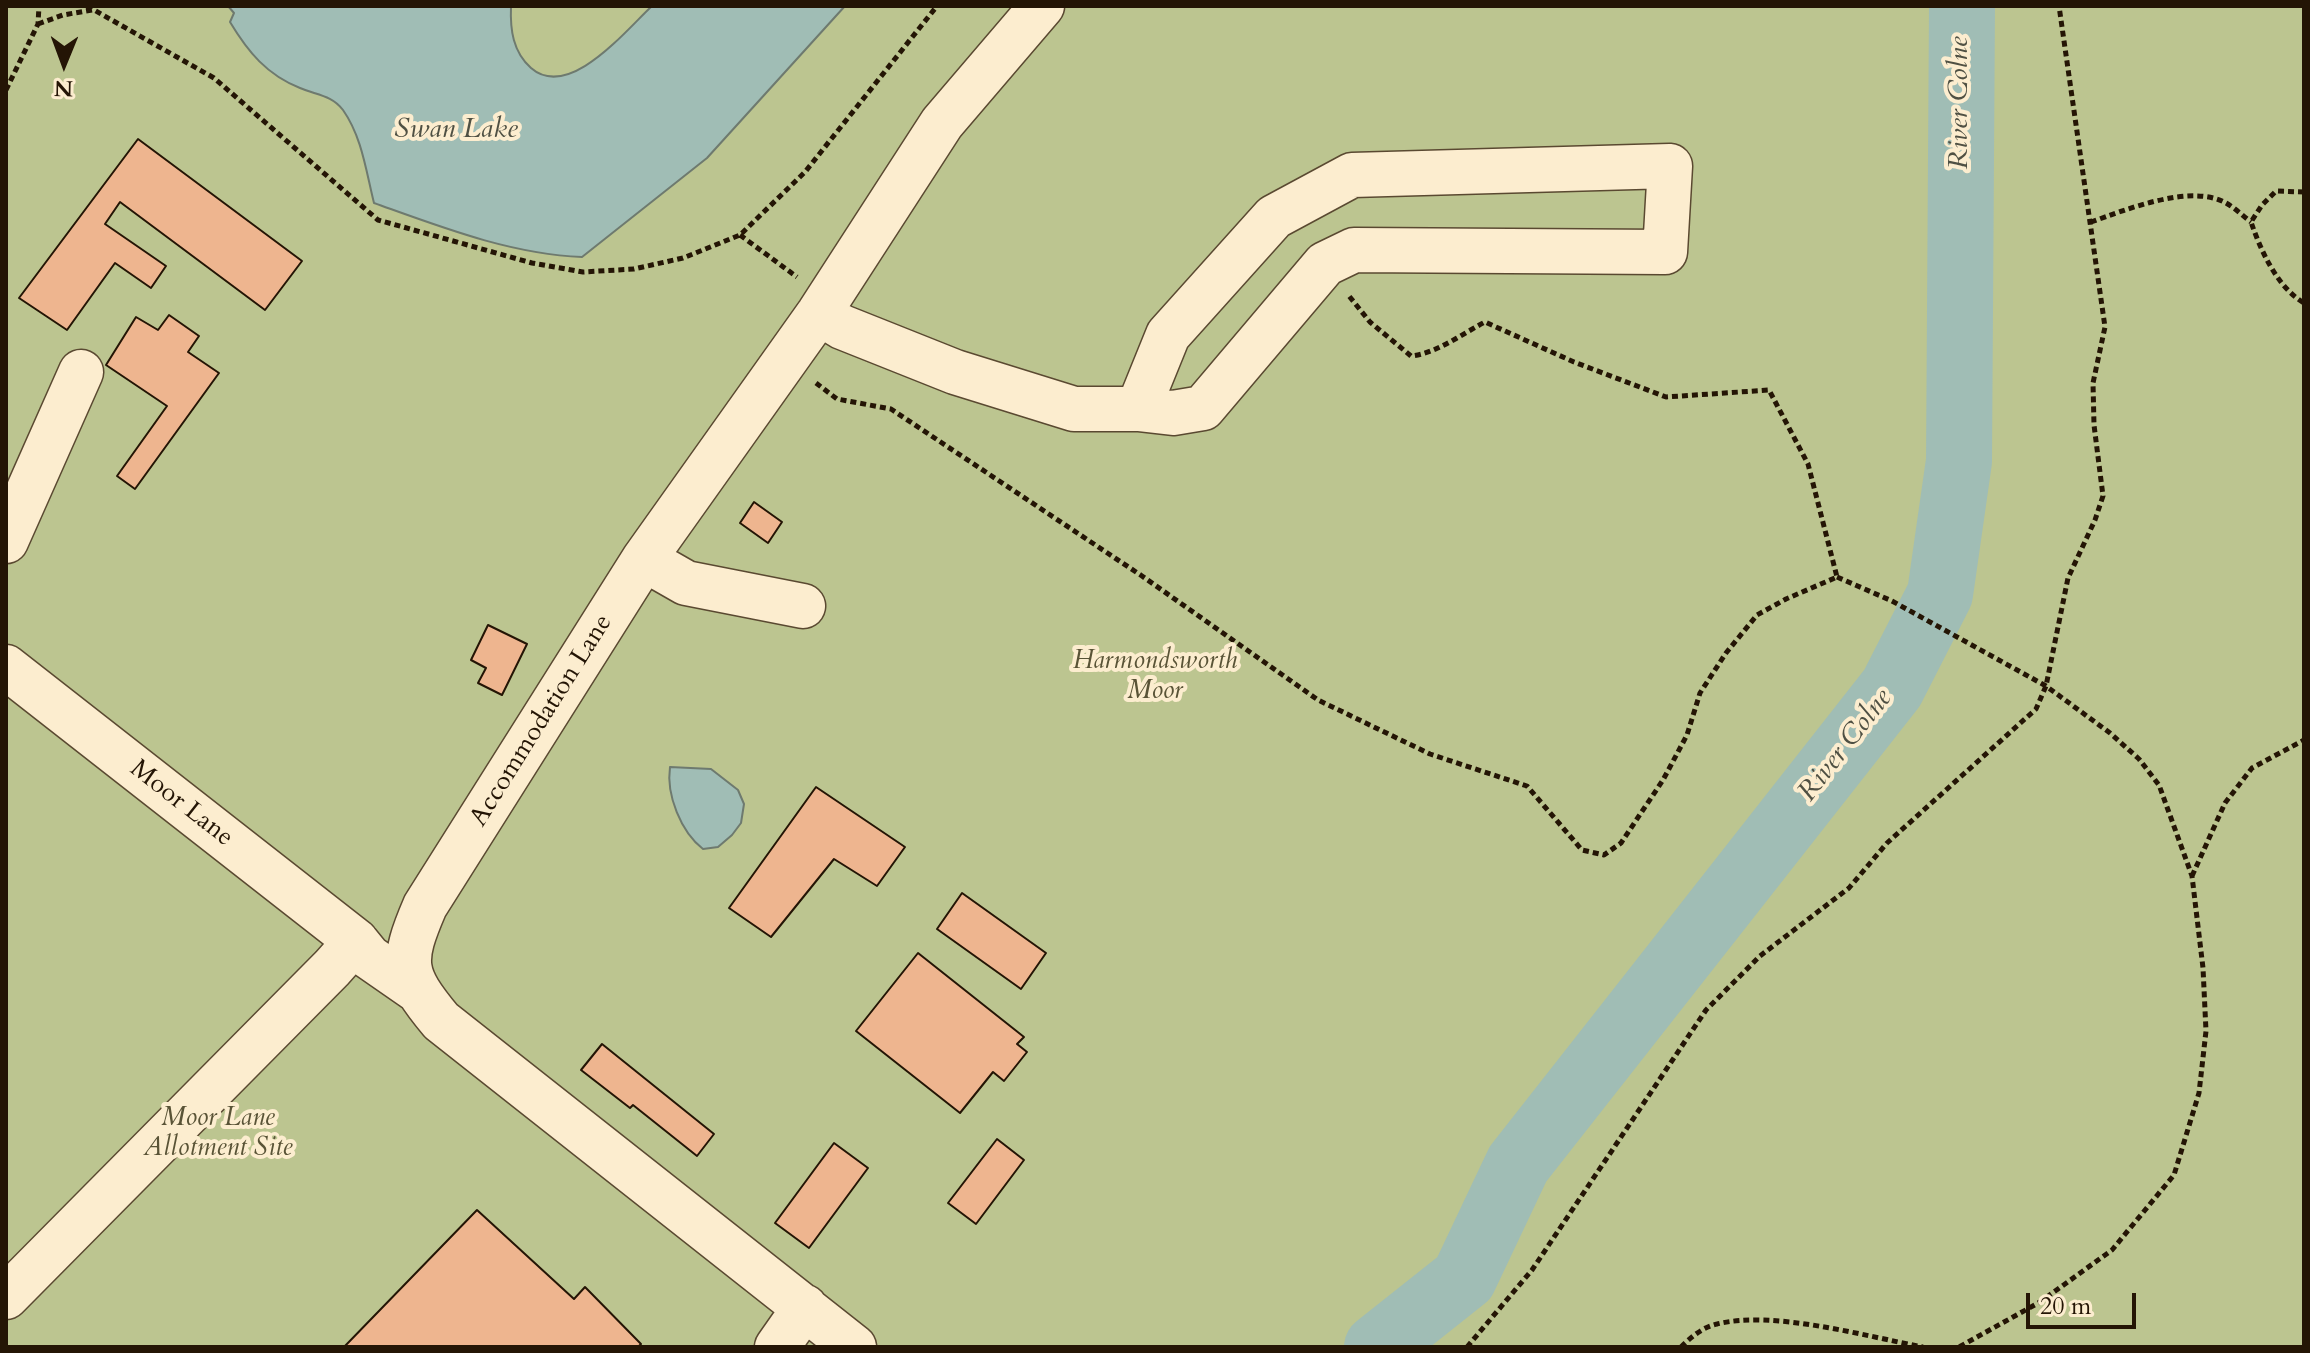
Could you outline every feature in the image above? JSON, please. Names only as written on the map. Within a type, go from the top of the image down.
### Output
[{"type":"street","name":"Accommodation Lane","points":[[854,1347],[441,1021],[418,991],[411,976],[409,958],[414,932],[425,906],[644,559],[785,358],[809,296],[942,123],[1042,6]]},
{"type":"street","points":[[809,296],[842,327],[955,372],[1074,409],[1138,409],[1173,413],[1203,408],[1325,264],[1354,250],[1665,252],[1670,166],[1352,175],[1274,217],[1168,335],[1138,409]]},
{"type":"street","points":[[6,541],[81,372]]},
{"type":"street","points":[[644,559],[686,583],[803,606]]},
{"type":"street","name":"Moor Lane","points":[[6,667],[356,941],[369,957],[418,991]]},
{"type":"street","points":[[6,1297],[356,941]]},
{"type":"street","points":[[777,1347],[805,1307]]},
{"type":"path","points":[[6,90],[38,24],[39,6]]},
{"type":"path","points":[[38,24],[90,8],[214,78],[378,220],[532,263],[583,272],[634,269],[683,258],[740,235],[805,172],[937,6]]},
{"type":"path","points":[[1467,1347],[1532,1270],[1706,1010],[1760,956],[1849,888],[1887,843],[2036,709],[2046,686],[2068,578],[2103,496],[2094,425],[2093,383],[2105,327],[2059,6]]},
{"type":"path","points":[[2251,222],[2276,191],[2291,189],[2304,192]]},
{"type":"path","points":[[2091,222],[2159,198],[2197,197],[2223,201],[2251,222],[2259,247],[2290,295],[2304,303]]},
{"type":"path","points":[[740,235],[809,296]]},
{"type":"path","points":[[1325,264],[1370,322],[1411,356],[1429,355],[1485,322],[1574,362],[1666,397],[1769,390],[1808,464],[1837,577]]},
{"type":"path","points":[[785,358],[837,399],[891,409],[1142,576],[1318,700],[1430,754],[1527,786],[1582,850],[1593,855],[1604,855],[1621,843],[1636,822],[1687,735],[1700,693],[1726,653],[1757,615],[1837,577],[1892,601],[2046,686],[2110,733],[2139,759],[2159,785],[2192,876],[2203,968],[2206,1031],[2199,1093],[2174,1175],[2112,1250],[2040,1302],[1959,1347]]},
{"type":"path","points":[[2192,876],[2225,803],[2252,768],[2304,740]]},
{"type":"path","points":[[1681,1347],[1692,1336],[1715,1324],[1766,1318],[1923,1347]]},
{"type":"green space","name":"Harmondsworth Moor","points":[[6,6],[2304,6],[2304,1347],[6,1347]]},
{"type":"water","name":"Swan Lake","points":[[228,6],[511,6],[516,48],[525,62],[546,76],[562,76],[596,59],[652,6],[845,6],[707,158],[582,257],[502,245],[374,203],[359,143],[343,110],[329,98],[288,83],[268,69],[251,53],[230,22],[234,13]]},
{"type":"water","points":[[670,767],[711,769],[738,790],[744,804],[741,823],[718,847],[703,849],[682,823],[670,789]]},
{"type":"building","points":[[138,139],[302,261],[265,310],[120,202],[105,224],[166,266],[151,288],[115,263],[67,330],[19,298]]},
{"type":"building","points":[[169,315],[199,336],[188,352],[219,373],[135,489],[117,476],[167,406],[106,365],[136,317],[158,330]]},
{"type":"building","points":[[754,502],[782,522],[768,543],[740,523]]},
{"type":"building","points":[[488,625],[527,644],[502,695],[478,683],[486,668],[471,660]]},
{"type":"building","points":[[816,787],[905,847],[877,886],[834,859],[771,937],[729,908]]},
{"type":"building","points":[[962,893],[1046,953],[1021,989],[937,929]]},
{"type":"building","points":[[918,953],[1024,1037],[1017,1044],[1027,1052],[1004,1081],[993,1072],[960,1113],[856,1031]]},
{"type":"building","points":[[602,1044],[714,1134],[697,1156],[633,1105],[630,1108],[581,1070]]},
{"type":"building","points":[[997,1139],[1024,1160],[976,1224],[948,1203]]},
{"type":"building","points":[[834,1143],[868,1168],[809,1248],[775,1223]]},
{"type":"building","points":[[477,1210],[574,1299],[585,1287],[641,1344],[638,1347],[344,1347]]},
{"type":"waterway","name":"River Colne","points":[[1377,1347],[1464,1278],[1518,1164],[1892,688],[1940,594],[1959,461],[1962,6]]},
{"type":"park label","name":"Moor Lane Allotment Site","points":[[218,1134]]}]
